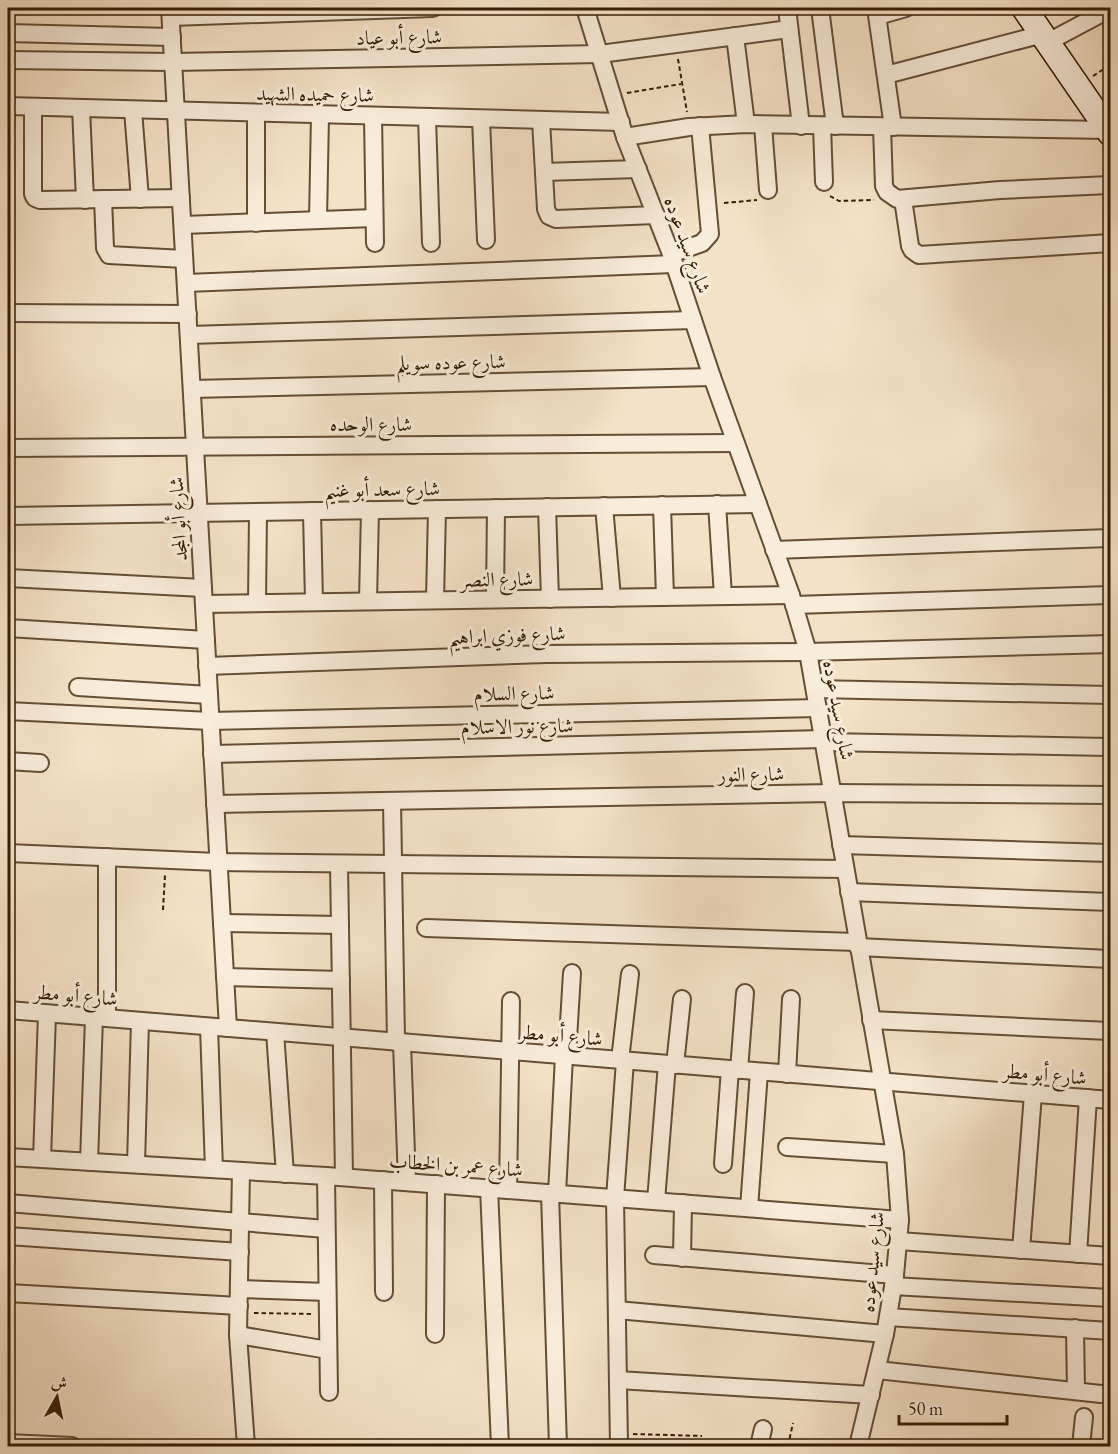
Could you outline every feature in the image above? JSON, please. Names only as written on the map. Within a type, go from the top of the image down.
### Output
[{"type":"street","points":[[170,12],[433,8]]},
{"type":"street","name":"شارع سيد عوده","points":[[585,8],[623,129],[672,259],[792,600],[808,652],[895,1154],[900,1220],[894,1280],[885,1334],[858,1446]]},
{"type":"street","points":[[787,8],[801,126]]},
{"type":"street","points":[[820,8],[828,126],[824,182]]},
{"type":"street","points":[[906,8],[877,12],[886,75],[887,127],[884,186],[897,198],[912,250],[919,255],[1110,243]]},
{"type":"street","points":[[1024,8],[1109,132]]},
{"type":"street","points":[[886,75],[1045,38],[1110,9]]},
{"type":"street","name":"شارع أبو المجد","points":[[170,12],[228,1028]]},
{"type":"street","name":"شارع أبو عياد","points":[[8,60],[173,62],[600,54],[789,29]]},
{"type":"street","points":[[8,33],[172,37]]},
{"type":"street","points":[[735,36],[746,124]]},
{"type":"street","name":"شارع حميده الشهيد","points":[[8,106],[541,120],[623,129],[746,124],[1109,132]]},
{"type":"street","points":[[33,107],[33,196],[40,201],[181,198]]},
{"type":"street","points":[[81,108],[86,200]]},
{"type":"street","points":[[133,110],[140,199]]},
{"type":"street","points":[[256,114],[256,223]]},
{"type":"street","points":[[318,220],[320,115]]},
{"type":"street","points":[[373,116],[375,243]]},
{"type":"street","points":[[427,117],[431,243]]},
{"type":"street","points":[[481,119],[486,240]]},
{"type":"street","points":[[541,120],[546,209],[552,218],[656,215]]},
{"type":"street","points":[[764,125],[768,190]]},
{"type":"street","points":[[186,283],[672,259],[702,243],[708,238],[710,230],[695,126]]},
{"type":"street","points":[[544,172],[638,169]]},
{"type":"street","points":[[897,198],[1110,185]]},
{"type":"street","points":[[103,199],[105,248],[109,255],[184,259]]},
{"type":"street","points":[[183,225],[374,218]]},
{"type":"street","points":[[8,313],[188,314]]},
{"type":"street","points":[[189,335],[693,320]]},
{"type":"street","name":"شارع عوده سويلم","points":[[192,389],[712,377]]},
{"type":"street","name":"شارع الوحده","points":[[8,448],[735,443]]},
{"type":"street","points":[[717,504],[723,596]]},
{"type":"street","name":"شارع سعد أبو غنيم","points":[[8,516],[758,504]]},
{"type":"street","points":[[662,505],[665,597]]},
{"type":"street","points":[[604,506],[612,598]]},
{"type":"street","points":[[547,507],[550,599]]},
{"type":"street","points":[[495,599],[496,508]]},
{"type":"street","points":[[435,600],[437,509]]},
{"type":"street","points":[[368,601],[370,510]]},
{"type":"street","points":[[312,511],[314,602]]},
{"type":"street","points":[[257,603],[258,512]]},
{"type":"street","points":[[774,550],[1110,538]]},
{"type":"street","name":"شارع النصر","points":[[8,578],[257,603],[723,596],[792,600],[1110,595]]},
{"type":"street","points":[[8,628],[206,640]]},
{"type":"street","name":"شارع فوزي ابراهيم","points":[[207,666],[546,654],[808,652],[1110,644]]},
{"type":"street","points":[[78,687],[209,695]]},
{"type":"street","points":[[815,689],[1110,695]]},
{"type":"street","name":"شارع السلام","points":[[8,711],[210,721],[818,708]]},
{"type":"street","name":"شارع نور الاسلام","points":[[212,754],[824,741],[1110,747]]},
{"type":"street","points":[[8,761],[39,763]]},
{"type":"street","name":"شارع النور","points":[[215,804],[832,793],[1110,795]]},
{"type":"street","points":[[392,801],[399,1042],[407,1182]]},
{"type":"street","points":[[841,844],[1110,853]]},
{"type":"street","points":[[8,853],[218,862],[845,869]]},
{"type":"street","points":[[89,1162],[101,1018],[107,857]]},
{"type":"street","points":[[339,864],[344,1178]]},
{"type":"street","points":[[849,892],[1110,902]]},
{"type":"street","points":[[222,923],[340,925]]},
{"type":"street","points":[[426,928],[857,944],[1110,959]]},
{"type":"street","points":[[558,1446],[554,1193],[572,973]]},
{"type":"street","points":[[619,1440],[615,1198],[622,1061],[630,974]]},
{"type":"street","points":[[225,976],[341,980]]},
{"type":"street","points":[[723,1164],[745,993]]},
{"type":"street","points":[[656,1201],[671,1065],[682,999]]},
{"type":"street","points":[[787,1074],[791,999]]},
{"type":"street","points":[[508,1190],[511,1001]]},
{"type":"street","name":"شارع أبو مطر","points":[[8,1011],[1110,1100]]},
{"type":"street","points":[[42,1159],[47,1014]]},
{"type":"street","points":[[870,1020],[1110,1031]]},
{"type":"street","points":[[136,1164],[140,1021]]},
{"type":"street","points":[[209,1027],[214,1169]]},
{"type":"street","points":[[275,1032],[285,1174]]},
{"type":"street","points":[[748,1208],[759,1072]]},
{"type":"street","points":[[1021,1250],[1033,1094]]},
{"type":"street","points":[[1078,1254],[1088,1098]]},
{"type":"street","points":[[787,1147],[895,1154]]},
{"type":"street","name":"شارع عمر بن الخطاب","points":[[8,1157],[383,1180],[900,1220]]},
{"type":"street","points":[[241,1171],[238,1335],[246,1446]]},
{"type":"street","points":[[326,1176],[329,1392]]},
{"type":"street","points":[[383,1180],[384,1292]]},
{"type":"street","points":[[435,1334],[436,1184]]},
{"type":"street","points":[[489,1188],[500,1446]]},
{"type":"street","points":[[8,1203],[326,1229]]},
{"type":"street","points":[[682,1258],[683,1203]]},
{"type":"street","points":[[8,1236],[240,1252]]},
{"type":"street","points":[[899,1241],[1110,1256]]},
{"type":"street","points":[[654,1255],[894,1280],[1110,1298]]},
{"type":"street","points":[[8,1293],[239,1302],[327,1292]]},
{"type":"street","points":[[616,1310],[885,1334]]},
{"type":"street","points":[[888,1317],[1110,1331]]},
{"type":"street","points":[[1075,1328],[1076,1391]]},
{"type":"street","points":[[238,1335],[328,1350]]},
{"type":"street","points":[[877,1370],[1101,1394]]},
{"type":"street","points":[[618,1380],[871,1395]]},
{"type":"street","points":[[1082,1446],[1084,1417]]},
{"type":"street","points":[[759,1446],[763,1429]]},
{"type":"street","points":[[8,1443],[72,1446]]},
{"type":"path","points":[[675,44],[682,84],[695,126]]},
{"type":"path","points":[[613,96],[682,84]]},
{"type":"path","points":[[824,182],[826,192],[839,201],[897,198]]},
{"type":"path","points":[[708,204],[762,200],[767,196],[768,190]]},
{"type":"path","points":[[163,910],[167,860]]},
{"type":"path","points":[[239,1302],[328,1314]]},
{"type":"path","points":[[788,1446],[794,1423]]},
{"type":"path","points":[[619,1440],[702,1436]]}]
